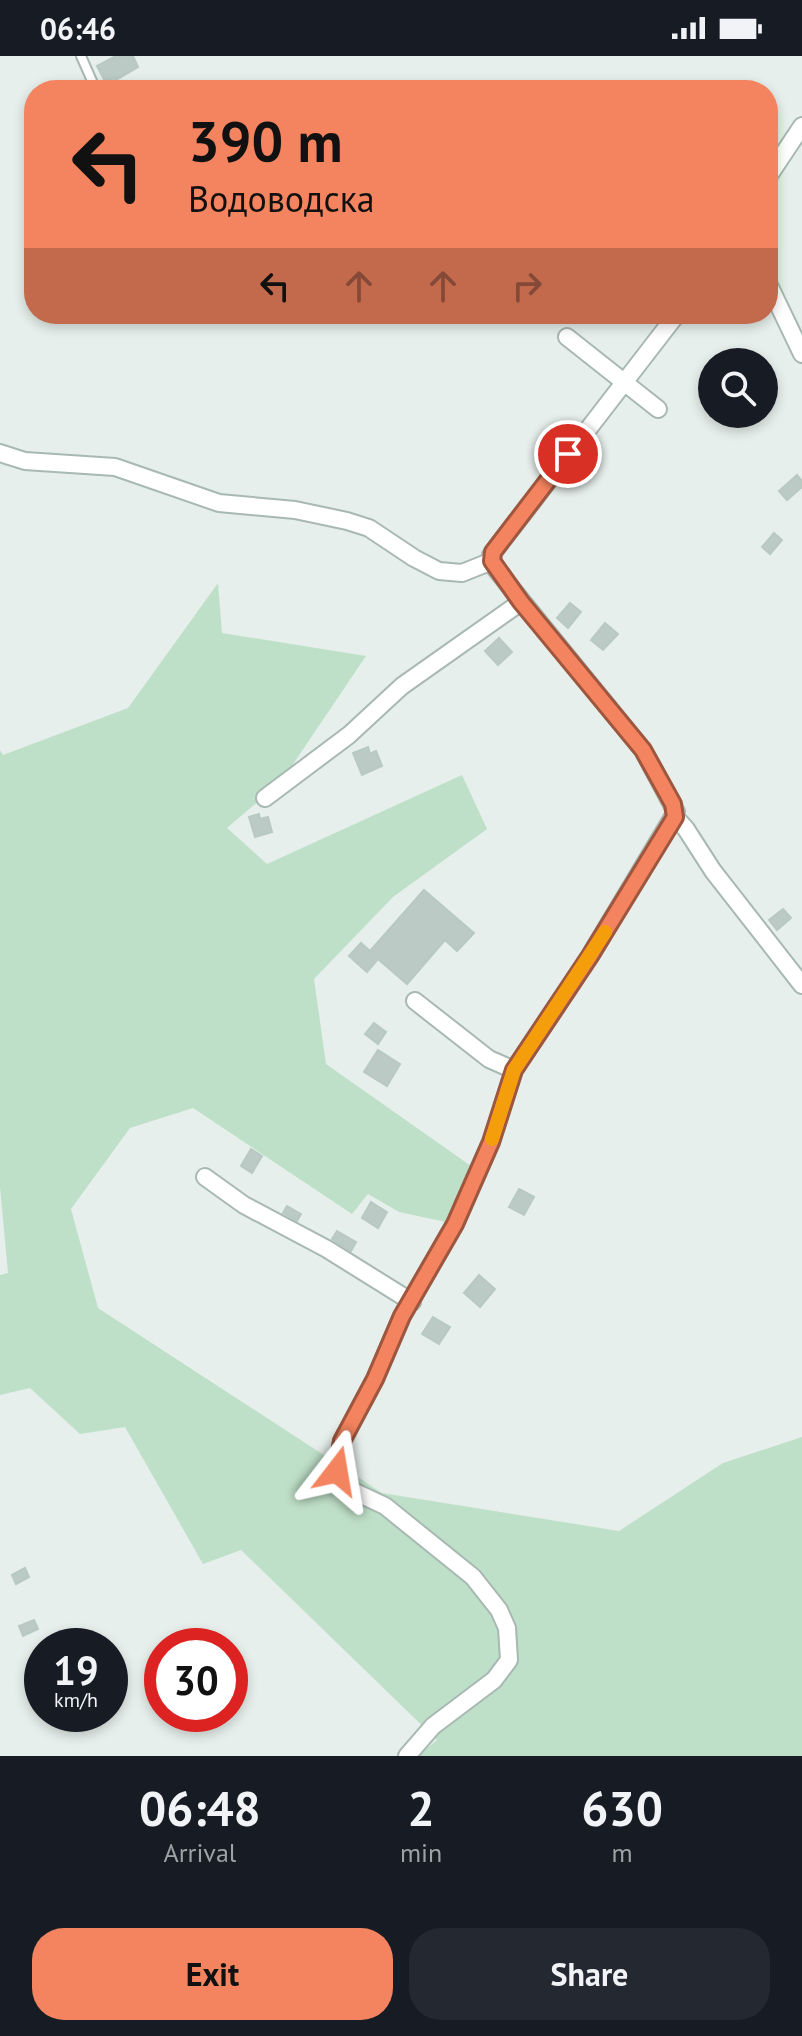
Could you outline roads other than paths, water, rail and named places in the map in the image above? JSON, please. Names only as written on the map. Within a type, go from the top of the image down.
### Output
[{"type":"street","points":[[778,162],[802,126]]},
{"type":"street","points":[[778,304],[802,354]]},
{"type":"street","points":[[669,324],[493,552],[492,561],[521,602],[643,750],[673,804],[675,817],[802,985]]},
{"type":"street","points":[[567,337],[658,409]]},
{"type":"street","points":[[0,453],[25,461],[115,467],[219,503],[295,510],[347,521],[369,528],[439,571],[462,573],[492,561]]},
{"type":"street","points":[[265,798],[349,735],[402,686],[521,602]]},
{"type":"street","points":[[407,1756],[433,1726],[494,1680],[509,1660],[507,1628],[499,1610],[473,1577],[385,1506],[353,1491],[337,1471],[342,1441],[375,1379],[402,1316],[455,1224],[491,1142],[514,1070],[590,956],[675,817]]},
{"type":"street","points":[[415,1001],[489,1059],[514,1070]]},
{"type":"street","points":[[205,1177],[244,1205],[327,1249],[412,1302]]},
{"type":"lane","points":[[81,56],[92,80]]}]
